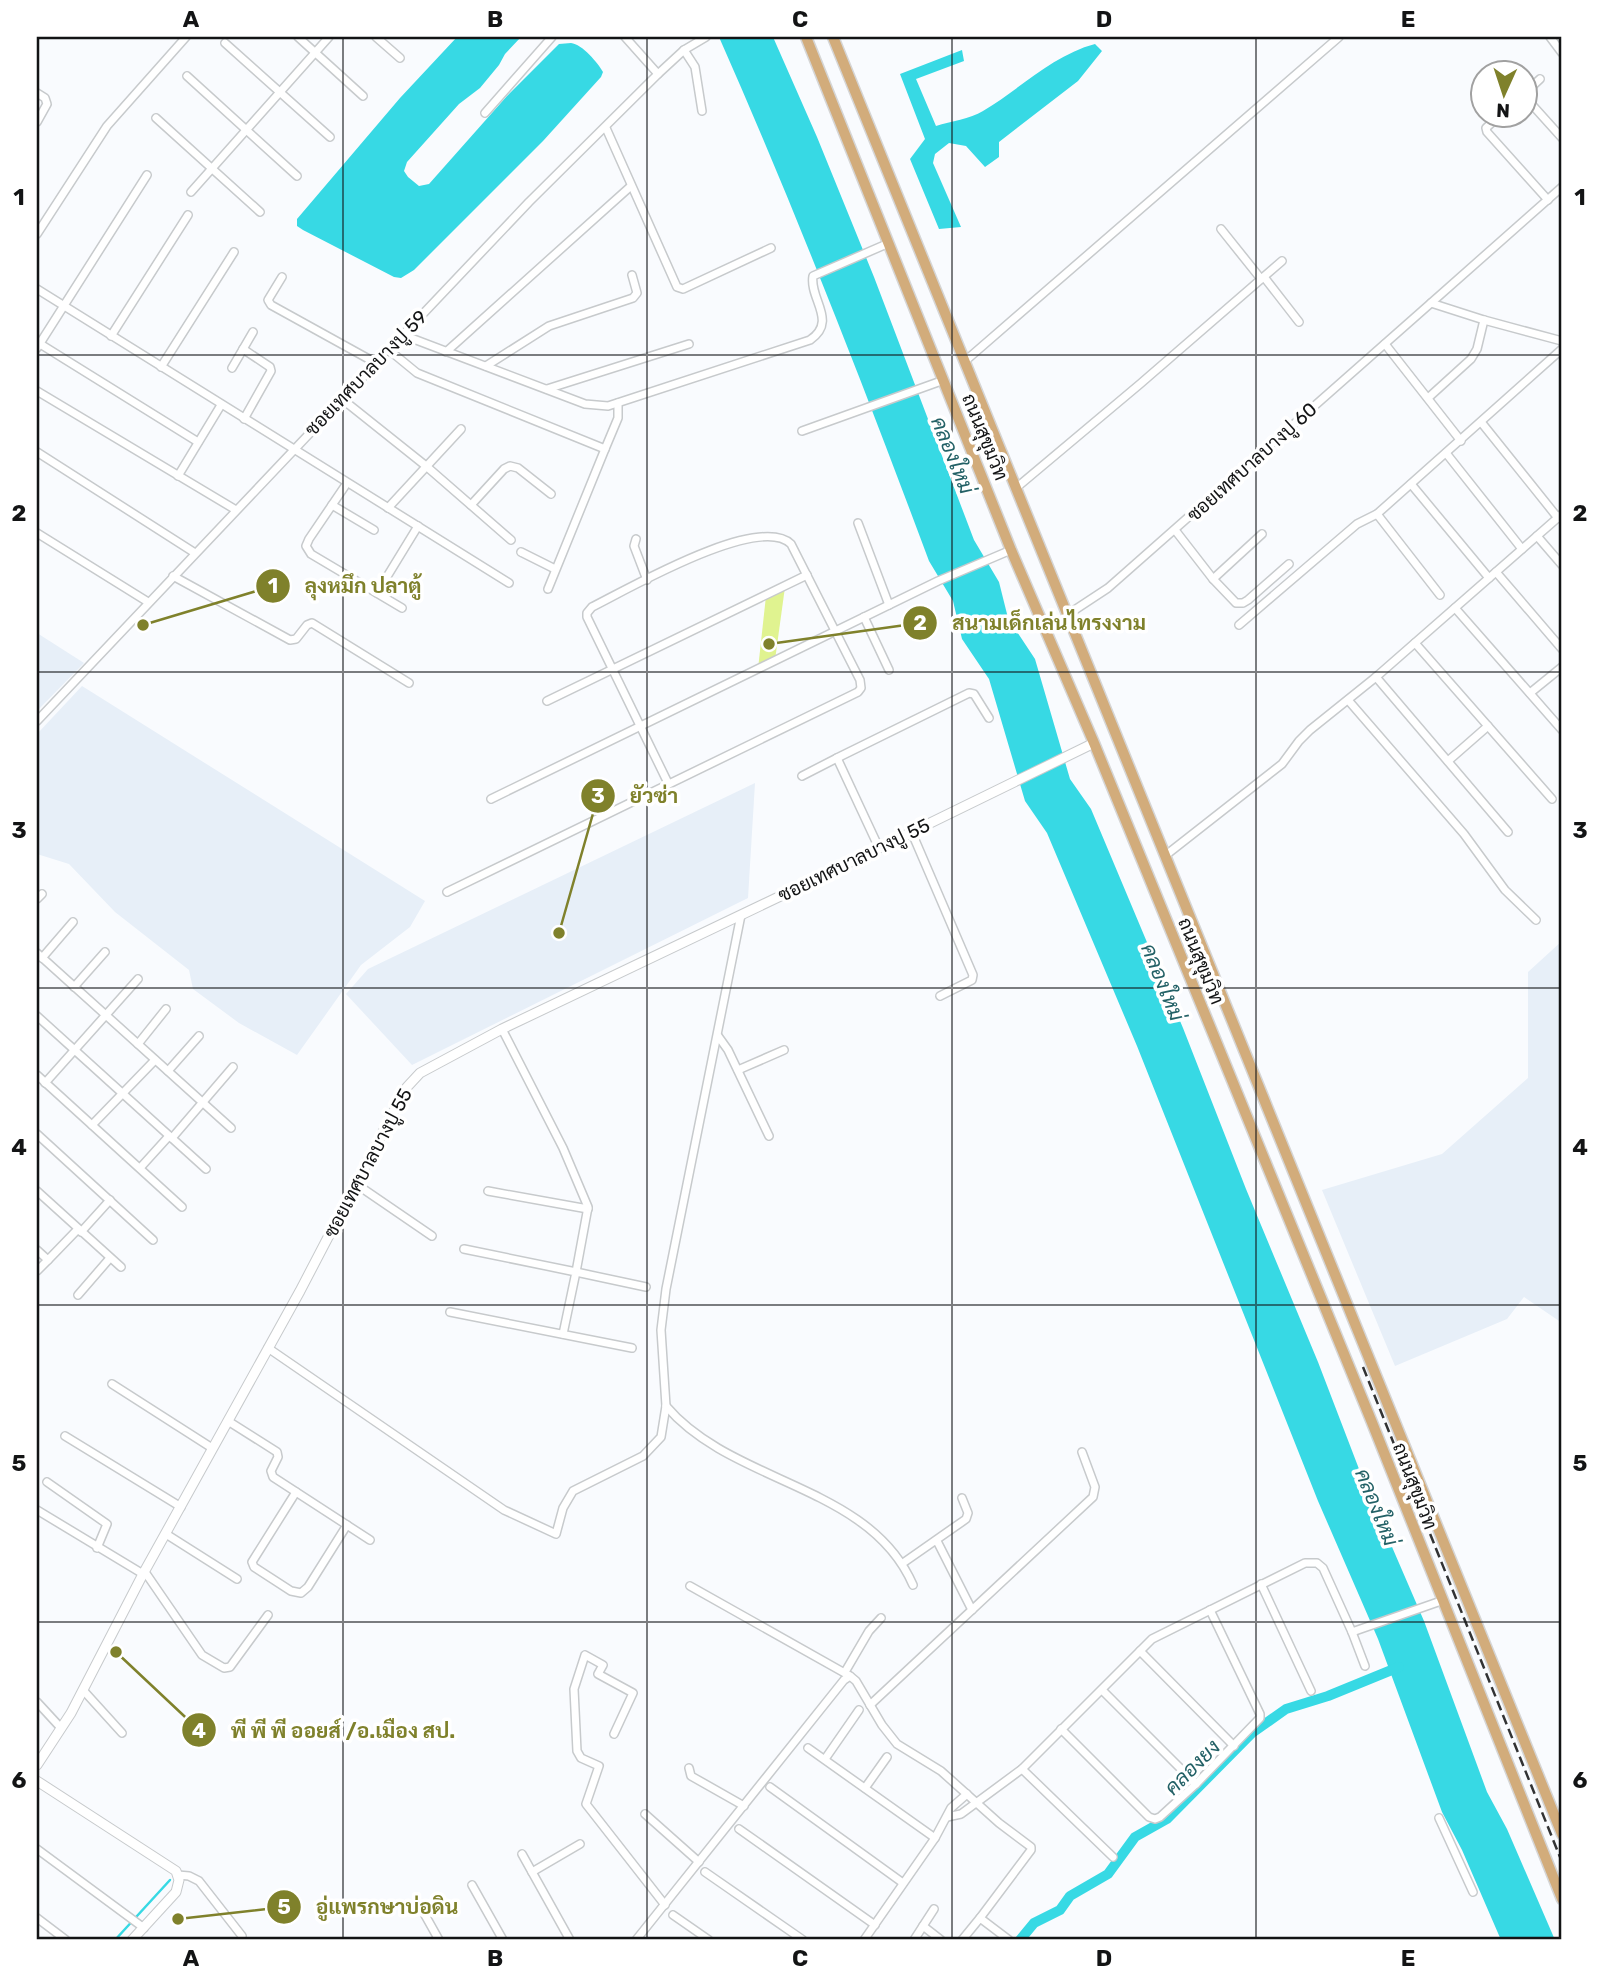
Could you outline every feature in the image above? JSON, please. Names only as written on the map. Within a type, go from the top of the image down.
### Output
[{"type":"highway","name":"ถนนสุขุมวิท","points":[[806,37],[1012,550],[1094,743],[1371,1420],[1562,1899]]},
{"type":"highway","name":"ถนนสุขุมวิท","points":[[833,37],[1562,1834]]},
{"type":"highway","points":[[1197,998],[1220,989]]},
{"type":"street","points":[[37,234],[107,126],[186,37]]},
{"type":"street","points":[[298,37],[363,96]]},
{"type":"street","points":[[191,192],[329,37]]},
{"type":"street","points":[[376,37],[400,58]]},
{"type":"street","points":[[485,113],[552,37]]},
{"type":"street","points":[[625,37],[658,74]]},
{"type":"street","points":[[964,362],[1339,37]]},
{"type":"street","points":[[1550,37],[1562,53]]},
{"type":"street","name":"ซอยเทศบาลบางปู 59","points":[[37,721],[530,202],[658,74],[684,50],[703,38]]},
{"type":"street","points":[[225,43],[330,137]]},
{"type":"street","points":[[684,50],[695,67],[702,111]]},
{"type":"street","points":[[187,76],[297,176]]},
{"type":"street","points":[[37,93],[45,98],[47,104],[37,122]]},
{"type":"street","points":[[1540,114],[1562,138]]},
{"type":"street","points":[[156,118],[260,212]]},
{"type":"street","points":[[606,128],[674,284],[679,289],[771,248]]},
{"type":"street","points":[[1486,130],[1548,200]]},
{"type":"street","points":[[147,175],[38,345],[198,442]]},
{"type":"street","points":[[446,352],[631,186]]},
{"type":"street","name":"ซอยเทศบาลบางปู 60","points":[[1067,615],[1108,588],[1562,187]]},
{"type":"street","points":[[111,336],[188,215]]},
{"type":"street","points":[[1221,229],[1299,322]]},
{"type":"street","points":[[402,335],[593,406],[618,403],[810,340],[816,336],[822,325],[821,309],[812,283],[816,274],[889,243]]},
{"type":"street","points":[[161,367],[234,252]]},
{"type":"street","points":[[1016,488],[1283,261]]},
{"type":"street","points":[[486,366],[549,326],[633,298],[637,293],[632,275]]},
{"type":"street","points":[[282,277],[268,300],[271,305],[376,363]]},
{"type":"street","points":[[37,289],[509,583]]},
{"type":"street","points":[[1431,303],[1562,341]]},
{"type":"street","points":[[1428,398],[1471,359],[1477,349],[1484,320]]},
{"type":"street","points":[[232,368],[253,332]]},
{"type":"street","points":[[547,389],[689,344]]},
{"type":"street","points":[[1385,344],[1461,440]]},
{"type":"street","points":[[243,349],[271,370],[243,419]]},
{"type":"street","points":[[1239,625],[1357,524],[1377,514],[1562,349]]},
{"type":"street","points":[[389,350],[416,373],[605,449]]},
{"type":"street","points":[[802,431],[944,380]]},
{"type":"street","points":[[37,391],[236,510]]},
{"type":"street","points":[[342,399],[426,466],[511,540]]},
{"type":"street","points":[[548,589],[618,418],[618,403]]},
{"type":"street","points":[[178,476],[221,405]]},
{"type":"street","points":[[1166,855],[1274,771],[1299,741],[1560,516],[1481,422]]},
{"type":"street","points":[[388,508],[461,429]]},
{"type":"street","points":[[37,452],[195,553]]},
{"type":"street","points":[[1446,453],[1522,549]]},
{"type":"street","points":[[471,505],[504,468],[510,466],[518,468],[551,494]]},
{"type":"street","points":[[347,483],[307,543],[308,551],[402,608]]},
{"type":"street","points":[[1411,484],[1489,578]]},
{"type":"street","points":[[332,505],[374,530]]},
{"type":"street","points":[[1377,514],[1440,595]]},
{"type":"street","points":[[858,523],[889,605]]},
{"type":"street","points":[[377,593],[418,526]]},
{"type":"street","points":[[1175,530],[1232,601],[1244,603],[1289,564]]},
{"type":"street","points":[[37,533],[148,602]]},
{"type":"street","points":[[1213,579],[1262,534]]},
{"type":"street","points":[[1537,536],[1562,565]]},
{"type":"street","points":[[447,892],[858,692],[861,688],[860,680],[836,631],[791,544],[782,537],[717,546],[592,607],[587,612],[587,617],[668,783]]},
{"type":"street","points":[[636,539],[634,546],[647,580]]},
{"type":"street","points":[[491,799],[939,581],[1012,550]]},
{"type":"street","points":[[521,552],[555,569]]},
{"type":"street","points":[[1496,572],[1562,649]]},
{"type":"street","points":[[547,701],[807,575]]},
{"type":"street","points":[[173,576],[290,640],[296,639],[307,625],[312,624],[409,683]]},
{"type":"street","points":[[1455,607],[1562,730]]},
{"type":"street","points":[[864,617],[889,670]]},
{"type":"street","points":[[1415,643],[1552,799]]},
{"type":"street","points":[[1530,693],[1562,667]]},
{"type":"street","points":[[1376,677],[1508,832]]},
{"type":"street","points":[[802,776],[968,693],[974,694],[989,718]]},
{"type":"street","points":[[1348,701],[1464,834],[1505,890],[1536,920]]},
{"type":"street","points":[[1448,761],[1488,726]]},
{"type":"street","name":"ซอยเทศบาลบางปู 55","points":[[37,1765],[83,1690],[413,1078],[428,1067],[502,1029],[1094,743]]},
{"type":"street","points":[[836,758],[879,848]]},
{"type":"street","points":[[912,833],[973,975],[972,980],[940,996]]},
{"type":"street","points":[[268,1348],[504,1510],[555,1534],[563,1508],[573,1492],[617,1471],[655,1445],[664,1425],[666,1406],[662,1311],[741,915]]},
{"type":"street","points":[[73,922],[39,956],[231,1128]]},
{"type":"street","points":[[74,986],[105,952]]},
{"type":"street","points":[[45,1083],[138,979]]},
{"type":"street","points":[[138,1044],[166,1009]]},
{"type":"street","points":[[37,1016],[206,1169]]},
{"type":"street","points":[[502,1029],[562,1148],[588,1209],[563,1334]]},
{"type":"street","points":[[168,1071],[199,1036]]},
{"type":"street","points":[[718,1036],[729,1050],[769,1136]]},
{"type":"street","points":[[738,1070],[784,1050]]},
{"type":"street","points":[[92,1125],[155,1060]]},
{"type":"street","points":[[140,1168],[233,1067]]},
{"type":"street","points":[[37,1075],[182,1207]]},
{"type":"street","points":[[37,1134],[153,1240]]},
{"type":"street","points":[[356,1184],[432,1236]]},
{"type":"street","points":[[37,1191],[121,1267]]},
{"type":"street","points":[[488,1191],[588,1209]]},
{"type":"street","points":[[37,1271],[110,1200]]},
{"type":"street","points":[[464,1249],[646,1286]]},
{"type":"street","points":[[37,1250],[48,1260]]},
{"type":"street","points":[[78,1295],[110,1258]]},
{"type":"street","points":[[450,1312],[632,1348]]},
{"type":"street","points":[[112,1384],[212,1448]]},
{"type":"street","points":[[666,1406],[686,1427],[711,1444],[864,1523],[903,1563],[913,1585]]},
{"type":"street","points":[[228,1421],[277,1452],[272,1475],[370,1540]]},
{"type":"street","points":[[65,1436],[181,1507]]},
{"type":"street","points":[[873,1702],[1093,1497],[1095,1487],[1082,1452]]},
{"type":"street","points":[[47,1482],[107,1524],[97,1548]]},
{"type":"street","points":[[296,1492],[252,1562],[254,1567],[282,1586],[296,1593],[304,1591],[347,1525]]},
{"type":"street","points":[[903,1563],[968,1517],[962,1498]]},
{"type":"street","points":[[37,1510],[97,1548],[144,1573],[202,1655],[224,1668],[230,1667],[268,1615]]},
{"type":"street","points":[[166,1534],[237,1579]]},
{"type":"street","points":[[937,1541],[972,1610]]},
{"type":"street","points":[[947,1817],[961,1814],[1022,1769],[1160,1634],[1305,1563],[1317,1563],[1323,1568],[1365,1667]]},
{"type":"street","points":[[1261,1584],[1311,1691]]},
{"type":"street","points":[[690,1586],[847,1674],[873,1702],[897,1745],[941,1771],[1031,1848],[962,1940]]},
{"type":"street","points":[[1352,1632],[1441,1601]]},
{"type":"street","points":[[1061,1729],[1149,1817],[1160,1817],[1234,1746],[1257,1722],[1260,1714],[1210,1609]]},
{"type":"street","points":[[636,1940],[844,1680],[869,1631],[881,1618]]},
{"type":"street","points":[[1140,1651],[1234,1746]]},
{"type":"street","points":[[614,1734],[634,1693],[597,1674],[603,1665],[585,1655],[574,1689],[578,1751],[581,1758],[599,1766],[586,1804],[665,1905]]},
{"type":"street","points":[[83,1690],[122,1733]]},
{"type":"street","points":[[1102,1690],[1196,1784]]},
{"type":"street","points":[[37,1702],[61,1728]]},
{"type":"street","points":[[825,1759],[859,1710]]},
{"type":"street","points":[[808,1748],[935,1838]]},
{"type":"street","points":[[865,1788],[887,1757]]},
{"type":"street","points":[[689,1768],[691,1776],[744,1806]]},
{"type":"street","points":[[1022,1769],[1113,1857]]},
{"type":"street","points":[[37,1781],[172,1868],[178,1875],[180,1880],[176,1892],[137,1923],[132,1940]]},
{"type":"street","points":[[770,1787],[903,1883]]},
{"type":"street","points":[[864,1940],[935,1838],[951,1808],[967,1794]]},
{"type":"street","points":[[645,1814],[699,1862]]},
{"type":"street","points":[[1439,1818],[1473,1892]]},
{"type":"street","points":[[739,1829],[875,1925]]},
{"type":"street","points":[[532,1872],[580,1844]]},
{"type":"street","points":[[37,1849],[137,1923]]},
{"type":"street","points":[[522,1854],[570,1940]]},
{"type":"street","points":[[705,1872],[803,1940]]},
{"type":"street","points":[[178,1875],[194,1877],[200,1881],[242,1936]]},
{"type":"street","points":[[472,1885],[503,1940]]},
{"type":"street","points":[[914,1940],[934,1909]]},
{"type":"street","points":[[425,1915],[439,1940]]},
{"type":"street","points":[[673,1915],[709,1940]]},
{"type":"street","points":[[37,1918],[66,1940]]},
{"type":"street","points":[[980,1918],[1009,1940]]},
{"type":"street","points":[[923,1926],[941,1940]]},
{"type":"shaded area","points":[[37,633],[84,663],[37,711]]},
{"type":"shaded area","points":[[82,686],[425,901],[410,927],[361,965],[297,1055],[239,1023],[193,989],[189,970],[115,912],[69,864],[37,854],[37,734]]},
{"type":"shaded area","points":[[755,783],[748,898],[412,1065],[346,994],[368,969]]},
{"type":"shaded area","points":[[1562,941],[1562,1323],[1524,1297],[1507,1319],[1395,1366],[1322,1190],[1442,1154],[1528,1078],[1528,972]]},
{"type":"green space","points":[[785,587],[775,660],[758,669],[766,596]]},
{"type":"water","points":[[457,37],[521,37],[480,88],[459,104],[407,162],[404,171],[419,186],[429,184],[507,96],[559,44],[571,43],[585,50],[603,72],[543,141],[414,270],[401,278],[394,277],[303,230],[297,226],[297,219],[400,98]]},
{"type":"water","name":"คลองใหม่","points":[[719,37],[773,37],[817,137],[874,277],[974,540],[999,582],[1008,618],[1035,659],[1070,779],[1091,809],[1183,1028],[1364,1482],[1424,1621],[1487,1792],[1507,1829],[1555,1940],[1501,1940],[1462,1850],[1442,1812],[1378,1639],[1318,1501],[1137,1046],[1047,833],[1025,801],[989,679],[962,639],[953,601],[929,561],[828,297]]},
{"type":"water","points":[[1095,44],[1102,51],[1078,81],[999,142],[999,157],[985,167],[966,146],[949,143],[935,154],[933,163],[961,227],[939,229],[910,159],[925,139],[900,74],[962,50],[964,61],[916,79],[936,126],[978,114],[1051,64]]},
{"type":"waterway","name":"คลองยง","points":[[1020,1940],[1034,1923],[1060,1910],[1070,1896],[1108,1874],[1135,1837],[1167,1819],[1252,1733],[1286,1709],[1328,1696],[1399,1667]]},
{"type":"waterway","points":[[115,1940],[170,1880]]},
{"type":"railway","points":[[1363,1367],[1562,1862]]},
{"type":"place","name":"ลุงหมึก ปลาตู้","points":[[143,625]]},
{"type":"place","name":"สนามเด็กเล่นไทรงงาม","points":[[769,644]]},
{"type":"place","name":"ยัวซ่า","points":[[559,933]]},
{"type":"place","name":"พี พี พี ออยส์ /อ.เมือง สป.","points":[[116,1652]]},
{"type":"place","name":"อู่แพรกษาบ่อดิน","points":[[178,1919]]}]
